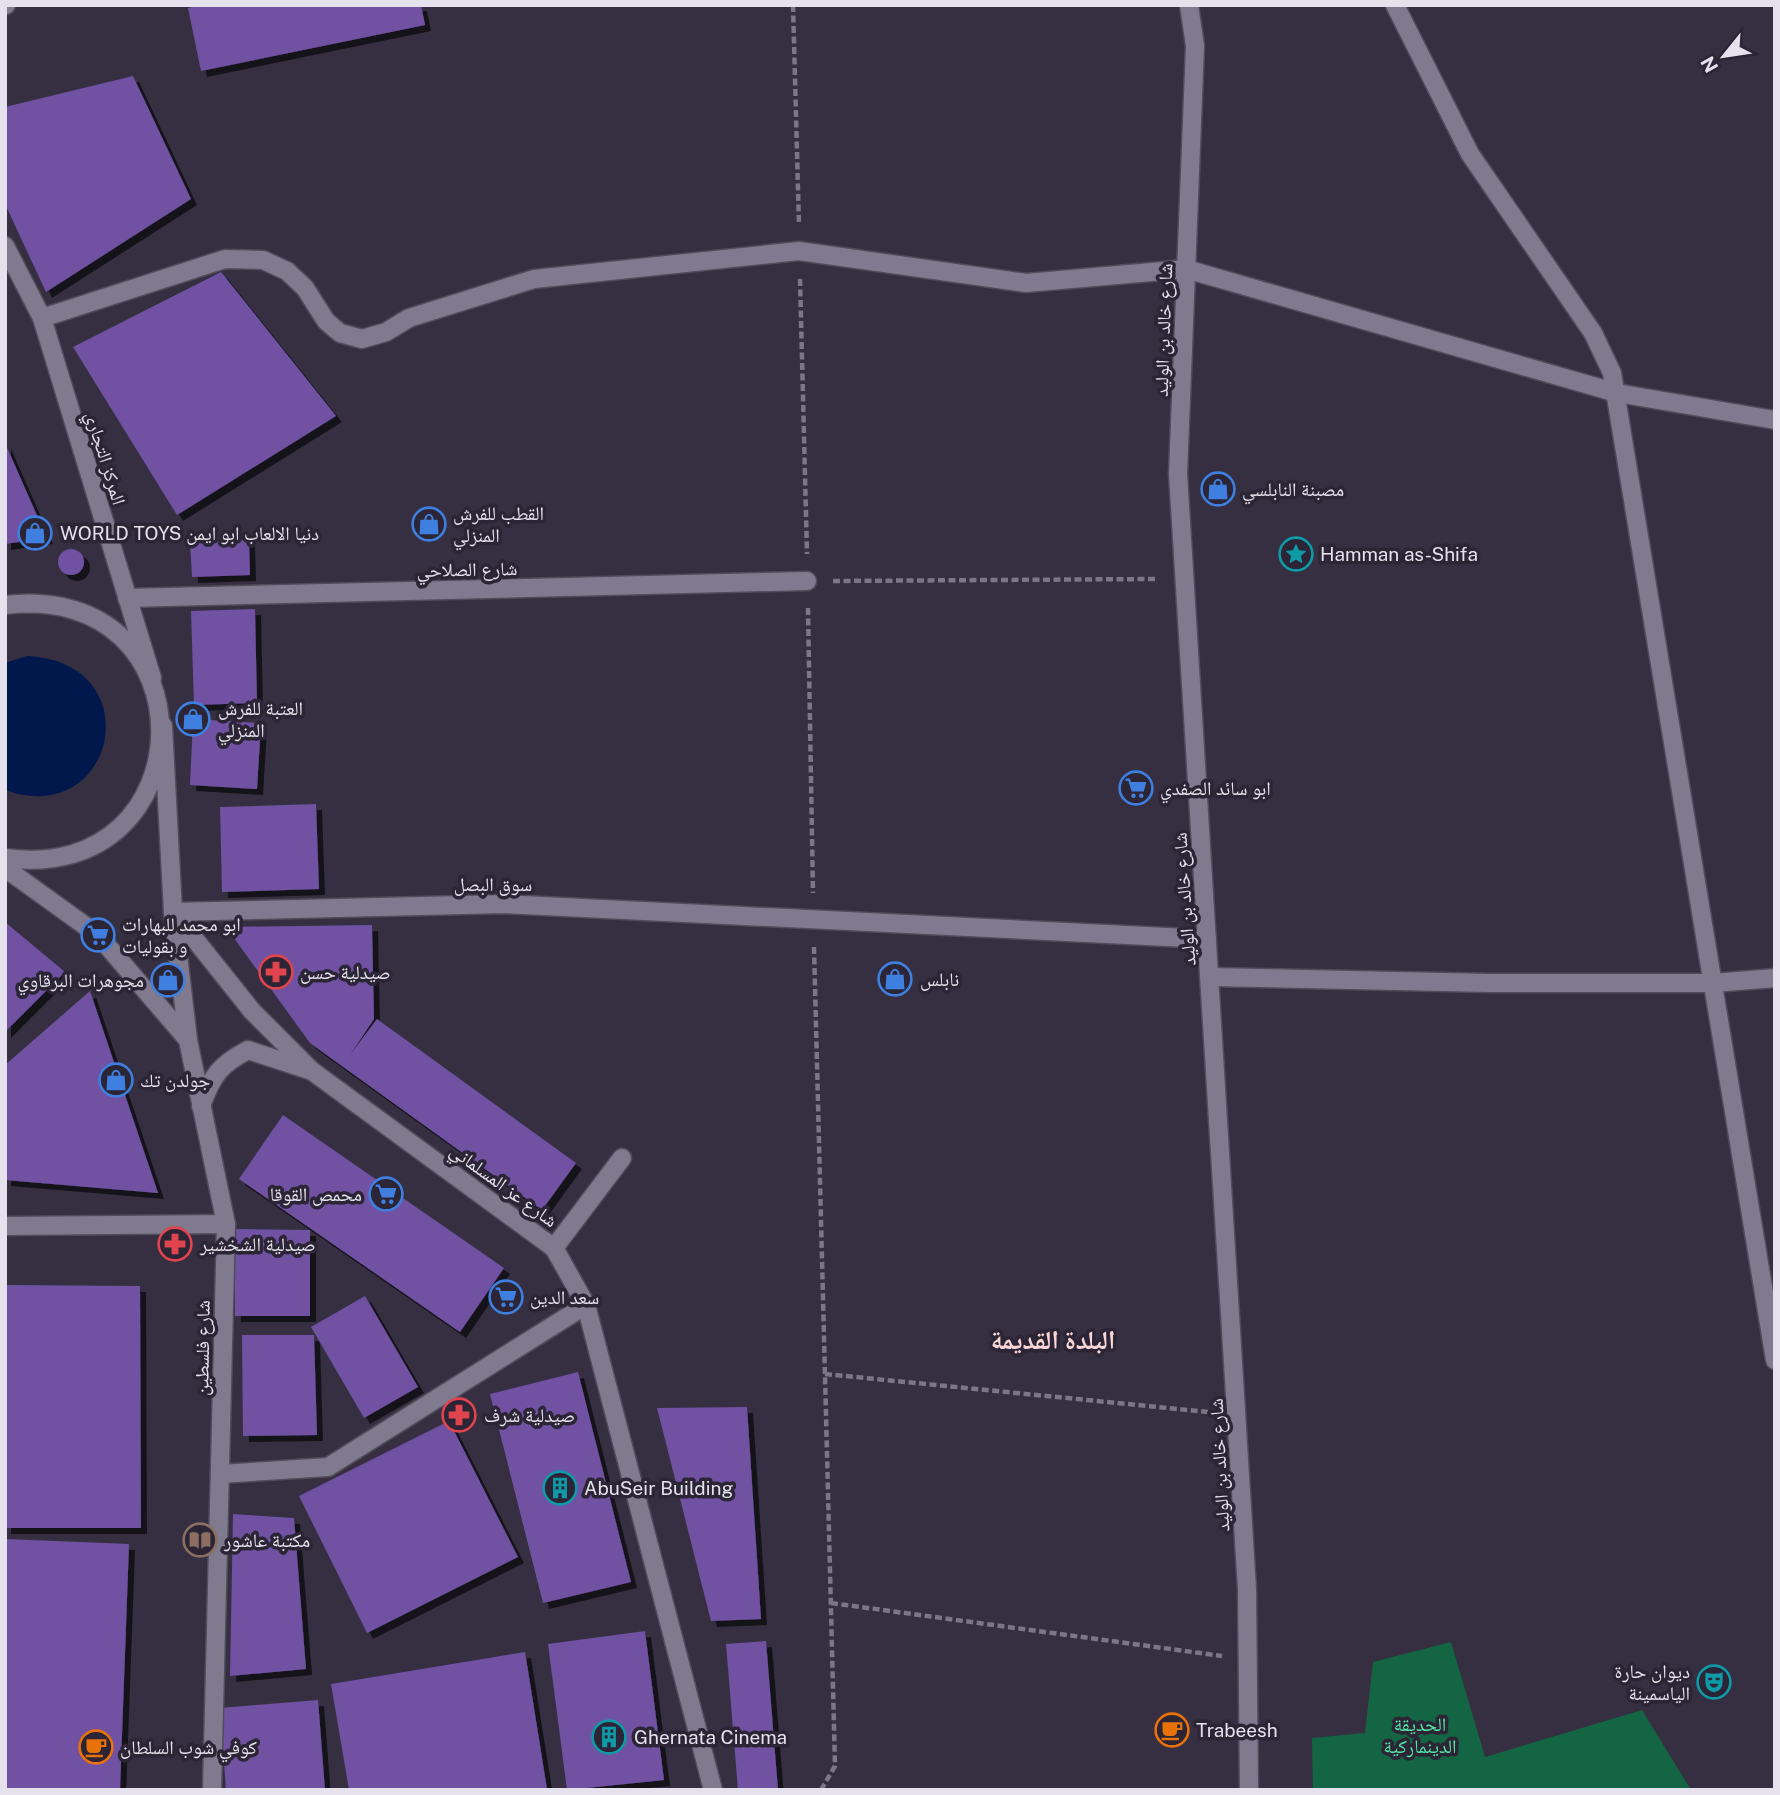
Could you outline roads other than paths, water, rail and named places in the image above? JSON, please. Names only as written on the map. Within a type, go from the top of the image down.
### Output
[{"type":"street","name":"شارع خالد بن الوليد","points":[[1189,5],[1195,46],[1178,474],[1247,1589],[1249,1790]]},
{"type":"street","points":[[1395,5],[1470,154],[1602,348],[1617,393],[1775,1360]]},
{"type":"street","name":"المركز التجاري","points":[[5,246],[42,318],[155,688]]},
{"type":"street","points":[[42,318],[225,259],[244,257],[263,260],[287,271],[305,288],[326,321],[340,333],[362,339],[386,332],[409,318],[534,279],[799,251],[1026,283],[1186,270],[1617,393],[1775,420]]},
{"type":"street","name":"شارع الصلاحي","points":[[127,598],[807,581]]},
{"type":"street","points":[[5,605],[36,601],[74,608],[108,626],[137,654],[155,688],[163,726],[158,767],[140,805],[112,835],[76,855],[36,862],[5,858]]},
{"type":"street","name":"شارع فلسطين","points":[[163,726],[173,912],[188,1040],[226,1224],[212,1790]]},
{"type":"street","points":[[5,868],[98,935],[188,1040]]},
{"type":"street","name":"سوق البصل","points":[[173,912],[505,904],[1207,939]]},
{"type":"street","name":"شارع عز المسلماني","points":[[173,912],[252,1012],[312,1071],[554,1248],[586,1305],[713,1790]]},
{"type":"street","points":[[1210,977],[1713,983],[1775,978]]},
{"type":"street","points":[[201,1106],[210,1082],[226,1061],[248,1050],[312,1071]]},
{"type":"street","points":[[554,1248],[622,1158]]},
{"type":"street","points":[[5,1226],[226,1224]]},
{"type":"street","points":[[220,1474],[328,1467],[586,1305]]},
{"type":"water","points":[[27,656],[66,665],[92,685],[104,712],[104,740],[94,767],[73,787],[43,796],[5,790],[5,663]]},
{"type":"place","name":"مصبنة النابلسي","points":[[1218,489]]},
{"type":"place","name":"القطب للفرش المنزلي","points":[[429,524]]},
{"type":"place","name":"WORLD TOYS دنيا الالعاب ابو ايمن","points":[[35,533]]},
{"type":"place","name":"Hamman as-Shifa","points":[[1296,554]]},
{"type":"place","name":"العتبة للفرش المنزلي","points":[[193,719]]},
{"type":"place","name":"ابو سائد الصفدي","points":[[1136,788]]},
{"type":"place","name":"ابو محمد للبهارات و بقوليات","points":[[98,935]]},
{"type":"place","name":"صيدلية حسن","points":[[276,972]]},
{"type":"place","name":"نابلس","points":[[895,979]]},
{"type":"place","name":"مجوهرات البرقاوي","points":[[168,980]]},
{"type":"place","name":"جولدن تك","points":[[116,1080]]},
{"type":"place","name":"محمص القوقا","points":[[386,1194]]},
{"type":"place","name":"صيدلية الشخشير","points":[[175,1244]]},
{"type":"place","name":"سعد الدين","points":[[506,1297]]},
{"type":"place","name":"صيدلية شرف","points":[[459,1415]]},
{"type":"place","name":"AbuSeir Building","points":[[560,1488]]},
{"type":"place","name":"مكتبة عاشور","points":[[200,1540]]},
{"type":"place","name":"ديوان حارة الياسمينة","points":[[1714,1682]]},
{"type":"place","name":"Trabeesh","points":[[1172,1730]]},
{"type":"place","name":"Ghernata Cinema","points":[[609,1737]]},
{"type":"place","name":"كوفي شوب السلطان","points":[[96,1747]]},
{"type":"district","name":"البلدة القديمة","points":[[1053,1339]]},
{"type":"park label","name":"الحديقة الدينماركية","points":[[1420,1735]]}]
